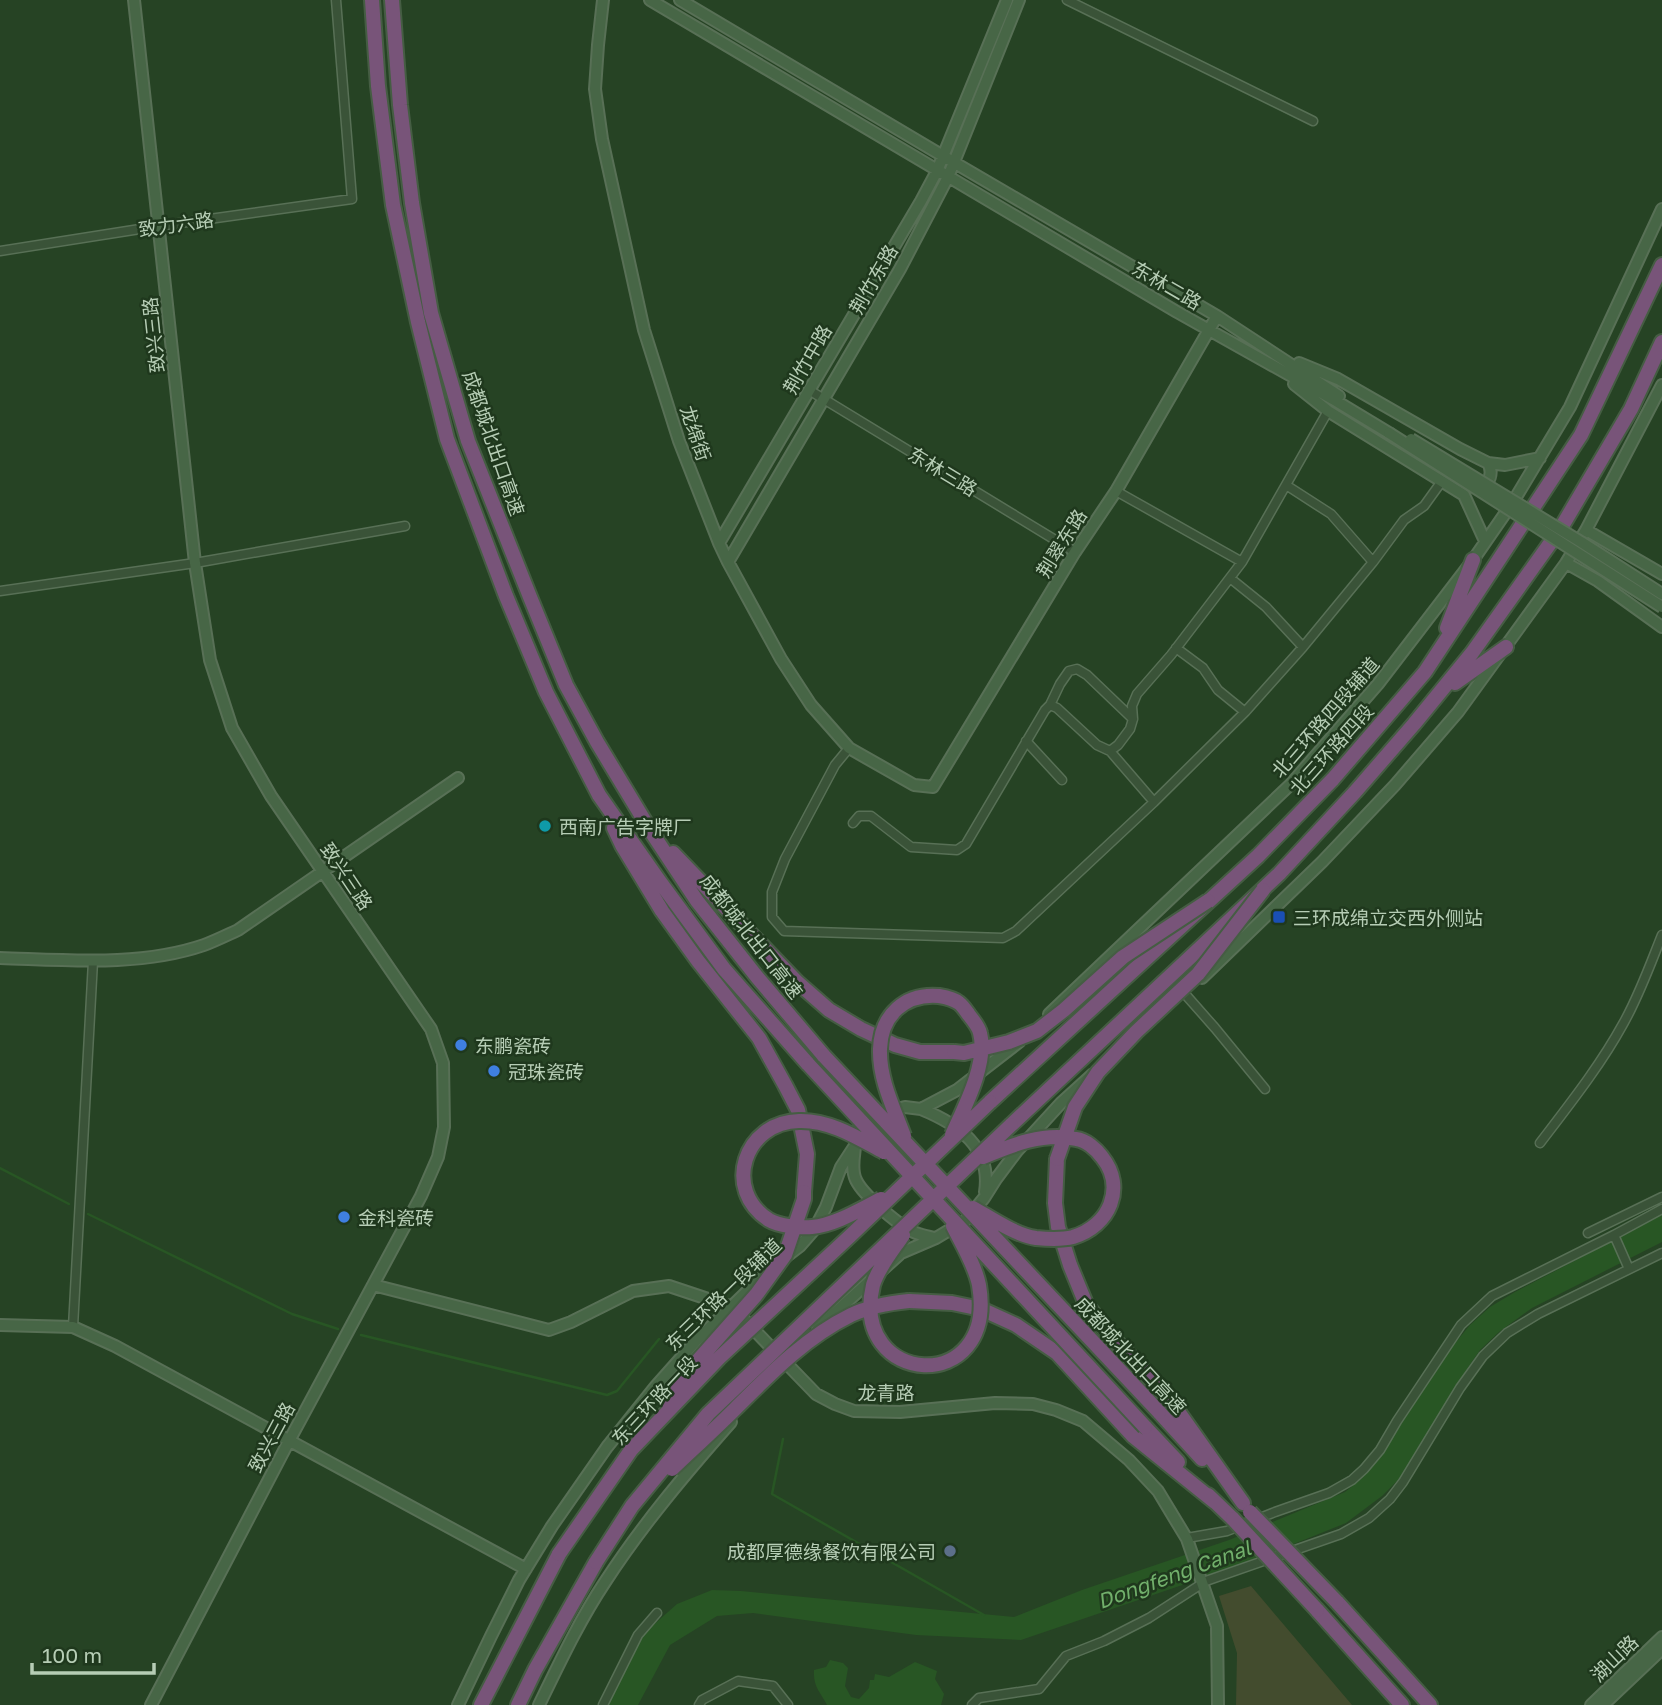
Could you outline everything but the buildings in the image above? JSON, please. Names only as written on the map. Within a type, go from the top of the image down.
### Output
[{"type":"highway","name":"成都城北出口高速","points":[[372,0],[378,86],[393,205],[447,439],[506,596],[546,692],[600,795],[724,969],[808,1065],[1214,1502],[1233,1519],[1402,1705]]},
{"type":"highway","name":"成都城北出口高速","points":[[392,0],[400,104],[412,203],[431,313],[468,441],[566,685],[650,830],[697,901],[824,1056],[1337,1602],[1430,1705]]},
{"type":"highway","name":"北三环路四段","points":[[918,1171],[1258,856],[1333,779],[1425,672],[1581,435],[1662,265]]},
{"type":"highway","points":[[520,1705],[535,1670],[596,1562],[632,1506],[708,1414],[1263,890],[1355,792],[1414,724],[1472,653],[1560,528],[1631,409],[1662,342]]},
{"type":"highway","points":[[1437,653],[1473,560]]},
{"type":"highway","points":[[1414,724],[1460,678],[1506,647]]},
{"type":"highway","points":[[600,795],[622,845],[662,911],[759,1038],[797,1110],[807,1154],[804,1199],[785,1255],[756,1295],[694,1365],[631,1450]]},
{"type":"highway","points":[[650,830],[797,982],[829,1010],[895,1045],[920,1052],[964,1053],[1009,1042],[1037,1031],[1123,957],[1208,901]]},
{"type":"highway","points":[[1247,1507],[1165,1393],[1111,1336],[1086,1304],[1058,1227],[1055,1203],[1057,1159],[1075,1107],[1098,1072],[1198,974],[1263,890]]},
{"type":"highway","points":[[907,1144],[882,1072],[880,1049],[885,1027],[893,1011],[908,1000],[928,995],[958,1002],[980,1033],[978,1074],[950,1140]]},
{"type":"highway","points":[[895,1193],[841,1219],[813,1227],[771,1222],[748,1198],[744,1164],[749,1149],[763,1134],[777,1126],[798,1121],[833,1126],[897,1160]]},
{"type":"highway","points":[[959,1200],[1005,1226],[1032,1237],[1054,1239],[1073,1237],[1101,1221],[1115,1187],[1109,1166],[1097,1150],[1079,1139],[1052,1137],[1017,1143],[973,1161]]},
{"type":"highway","name":"东三环路一段","points":[[481,1705],[559,1554],[631,1450],[719,1358],[918,1171]]},
{"type":"highway","points":[[917,1214],[888,1256],[874,1283],[871,1304],[873,1323],[881,1342],[892,1356],[926,1366],[945,1363],[960,1355],[972,1340],[979,1322],[978,1282],[946,1213]]},
{"type":"highway","points":[[632,1506],[770,1374],[814,1337],[852,1314],[880,1304],[909,1301],[952,1303],[981,1309],[1016,1325],[1056,1353],[1133,1436],[1214,1502]]},
{"type":"main road","name":"致兴三路","points":[[134,0],[195,563],[210,660],[232,728],[271,796],[431,1030],[443,1063],[444,1127],[438,1157],[421,1196],[151,1705]]},
{"type":"main road","name":"龙绵街","points":[[603,0],[595,89],[602,139],[644,330],[679,442],[719,543],[781,659],[811,705],[849,748],[914,785],[933,787]]},
{"type":"main road","name":"东林二路","points":[[650,0],[1209,330],[1391,431],[1581,542],[1662,594]]},
{"type":"main road","name":"东林二路","points":[[680,0],[1217,316],[1662,607]]},
{"type":"main road","name":"荆竹中路","points":[[719,543],[937,171],[1007,0]]},
{"type":"main road","name":"荆竹东路","points":[[728,562],[900,269],[948,177],[1019,0]]},
{"type":"main road","name":"北三环路四段辅道","points":[[877,1123],[889,1111],[905,1107],[921,1108],[957,1090],[1021,1040],[1291,784],[1378,684],[1473,560],[1540,458],[1570,407],[1662,209]]},
{"type":"main road","name":"荆翠东路","points":[[933,787],[1075,552],[1115,491],[1217,316]]},
{"type":"main road","points":[[1276,353],[1338,379],[1488,463],[1505,465],[1540,458]]},
{"type":"main road","points":[[1273,366],[1328,411],[1464,495],[1485,541]]},
{"type":"main road","points":[[539,1705],[571,1641],[635,1537],[783,1360],[901,1253],[936,1238],[966,1220],[1017,1152],[1061,1102],[1185,994],[1322,862],[1395,785],[1458,712],[1566,563],[1662,385]]},
{"type":"main road","points":[[1464,495],[1479,492],[1485,487],[1491,473],[1488,463]]},
{"type":"main road","points":[[1586,530],[1662,574]]},
{"type":"main road","points":[[1566,563],[1662,627]]},
{"type":"main road","points":[[0,958],[93,961],[161,956],[204,945],[238,930],[458,778]]},
{"type":"main road","points":[[921,1108],[948,1121],[975,1146],[986,1169],[984,1198]]},
{"type":"main road","name":"东三环路一段辅道","points":[[458,1705],[526,1569],[552,1526],[607,1447],[696,1341],[814,1230],[841,1167],[856,1144],[877,1123]]},
{"type":"main road","points":[[856,1144],[853,1166],[855,1180],[867,1195],[890,1216],[916,1234],[936,1238]]},
{"type":"main road","name":"龙青路","points":[[373,1285],[548,1330],[571,1322],[634,1291],[669,1286],[732,1307],[816,1394],[854,1411],[900,1412],[995,1403],[1033,1404],[1056,1410],[1083,1422],[1129,1460],[1158,1492],[1187,1539],[1217,1626],[1218,1705]]},
{"type":"main road","points":[[0,1325],[73,1328],[115,1346],[526,1569]]},
{"type":"main road","name":"湖山路","points":[[1591,1705],[1662,1637]]},
{"type":"main road","name":"湖山路","points":[[1603,1705],[1662,1648]]},
{"type":"street","name":"致力六路","points":[[0,251],[352,199],[336,0]]},
{"type":"street","points":[[1067,0],[1313,121]]},
{"type":"street","name":"东林三路","points":[[809,390],[1075,552]]},
{"type":"street","points":[[1110,751],[1130,729],[1133,719],[1132,706],[1138,694],[1242,562],[1328,411]]},
{"type":"street","points":[[849,748],[835,765],[791,847],[772,892],[772,917],[784,932],[1003,938],[1016,931],[1154,802],[1245,712],[1303,647],[1404,520],[1424,506],[1442,481]]},
{"type":"street","points":[[1286,485],[1331,514],[1373,562]]},
{"type":"street","points":[[1115,491],[1242,562]]},
{"type":"street","points":[[0,592],[195,563],[405,526]]},
{"type":"street","points":[[1230,578],[1266,607],[1303,647]]},
{"type":"street","points":[[1176,648],[1203,668],[1218,690],[1245,712]]},
{"type":"street","points":[[853,823],[859,816],[871,817],[911,847],[957,849],[966,844],[1069,671],[1077,669],[1087,674],[1133,719]]},
{"type":"street","points":[[1050,705],[1057,708],[1097,745],[1110,751],[1154,802]]},
{"type":"street","points":[[1026,741],[1062,780]]},
{"type":"street","points":[[1540,1143],[1580,1091],[1624,1024],[1662,935]]},
{"type":"street","points":[[73,1328],[93,961]]},
{"type":"street","points":[[1185,994],[1265,1089]]},
{"type":"street","points":[[1588,1233],[1662,1197]]},
{"type":"street","points":[[1187,1539],[1227,1531],[1329,1493],[1352,1480],[1380,1450],[1461,1325],[1492,1296],[1662,1209]]},
{"type":"street","points":[[1614,1235],[1629,1269]]},
{"type":"street","points":[[972,1705],[979,1698],[1039,1689],[1066,1656],[1104,1641],[1149,1618],[1203,1582],[1341,1534],[1369,1518],[1390,1499],[1403,1482],[1460,1388],[1483,1356],[1507,1333],[1538,1314],[1662,1253]]},
{"type":"street","points":[[603,1705],[638,1635],[657,1613]]},
{"type":"street","points":[[699,1705],[702,1700],[738,1681],[773,1686],[788,1705]]},
{"type":"shaded area","points":[[1251,1586],[1352,1705],[1236,1705],[1237,1653],[1219,1596]]},
{"type":"water","name":"Dongfeng Canal","points":[[1662,1215],[1662,1242],[1532,1308],[1480,1350],[1399,1479],[1382,1496],[1346,1523],[1244,1564],[1021,1640],[916,1635],[753,1613],[717,1616],[670,1645],[638,1705],[606,1705],[641,1636],[677,1604],[712,1590],[1014,1617],[1082,1590],[1229,1540],[1345,1492],[1376,1462],[1451,1348],[1490,1307]]},
{"type":"water","points":[[830,1660],[843,1663],[848,1668],[845,1686],[851,1697],[859,1699],[869,1688],[870,1680],[874,1680],[875,1674],[889,1677],[915,1662],[937,1671],[935,1679],[944,1694],[941,1705],[827,1705],[816,1685],[814,1670],[826,1667]]},
{"type":"waterway","points":[[0,1168],[69,1204]]},
{"type":"waterway","points":[[88,1214],[292,1314],[338,1329]]},
{"type":"waterway","points":[[361,1335],[607,1395],[617,1391],[659,1339]]},
{"type":"waterway","points":[[783,1439],[772,1494],[984,1615]]},
{"type":"place","name":"西南广告字牌厂","points":[[545,826]]},
{"type":"place","name":"三环成绵立交西外侧站","points":[[1279,917]]},
{"type":"place","name":"东鹏瓷砖","points":[[461,1045]]},
{"type":"place","name":"冠珠瓷砖","points":[[494,1071]]},
{"type":"place","name":"金科瓷砖","points":[[344,1217]]},
{"type":"place","name":"成都厚德缘餐饮有限公司","points":[[950,1551]]}]
